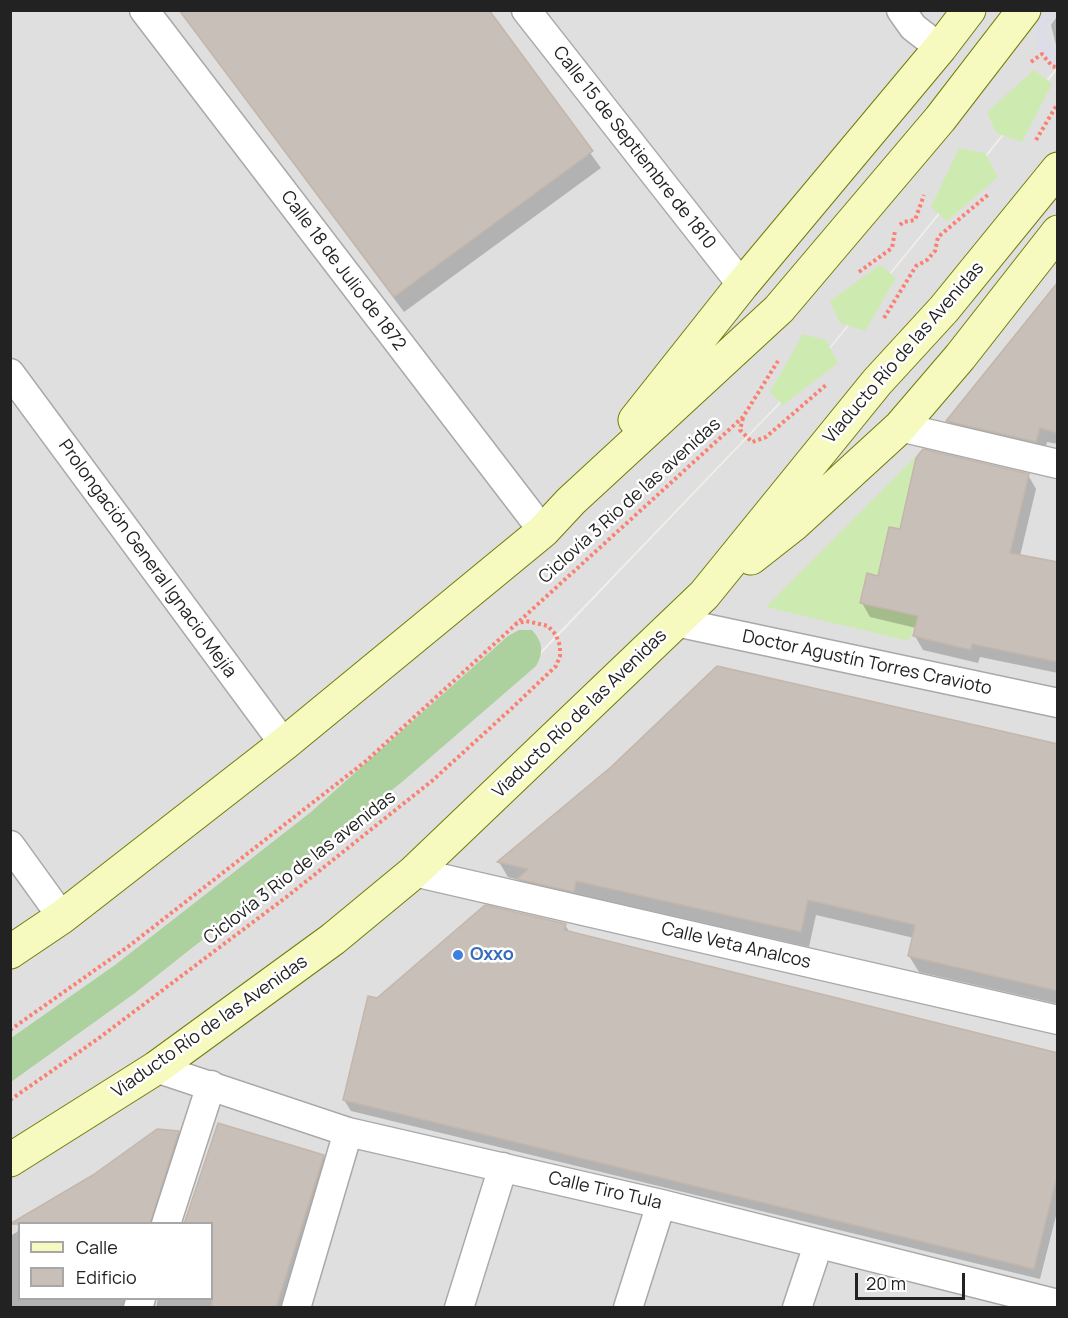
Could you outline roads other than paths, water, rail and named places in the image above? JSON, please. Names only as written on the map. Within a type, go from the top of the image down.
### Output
[{"type":"main road","points":[[571,501],[742,285],[940,48],[969,10]]},
{"type":"main road","points":[[10,952],[62,917],[284,744],[543,531],[571,501],[779,309],[940,119],[1024,10]]},
{"type":"main road","name":"Viaducto Río de las Avenidas","points":[[13,1164],[156,1068],[333,939],[414,872],[704,595],[877,382],[944,309],[1058,169]]},
{"type":"main road","points":[[704,595],[793,525],[900,427],[960,357],[1058,232]]},
{"type":"street","name":"Calle 18 de Julio de 1872","points":[[144,10],[543,531]]},
{"type":"street","name":"Calle 15 de Septiembre de 1810","points":[[526,10],[742,285]]},
{"type":"street","points":[[901,10],[913,27],[940,48]]},
{"type":"street","name":"Prolongación General Ignacio Mejía","points":[[10,373],[284,744]]},
{"type":"street","points":[[900,427],[1058,464]]},
{"type":"street","name":"Doctor Agustín Torres Cravioto","points":[[676,622],[1058,703]]},
{"type":"street","points":[[10,845],[62,917]]},
{"type":"street","name":"Calle Veta Analcos","points":[[414,872],[1058,1020]]},
{"type":"street","name":"Calle Tiro Tula","points":[[156,1068],[348,1132],[661,1204],[1058,1304]]},
{"type":"street","points":[[167,1222],[211,1085]]},
{"type":"street","points":[[296,1308],[348,1132]]},
{"type":"street","points":[[459,1308],[502,1167]]},
{"type":"street","points":[[628,1308],[661,1204]]},
{"type":"street","points":[[797,1308],[818,1245]]},
{"type":"place","name":"Oxxo","points":[[458,955]]}]
